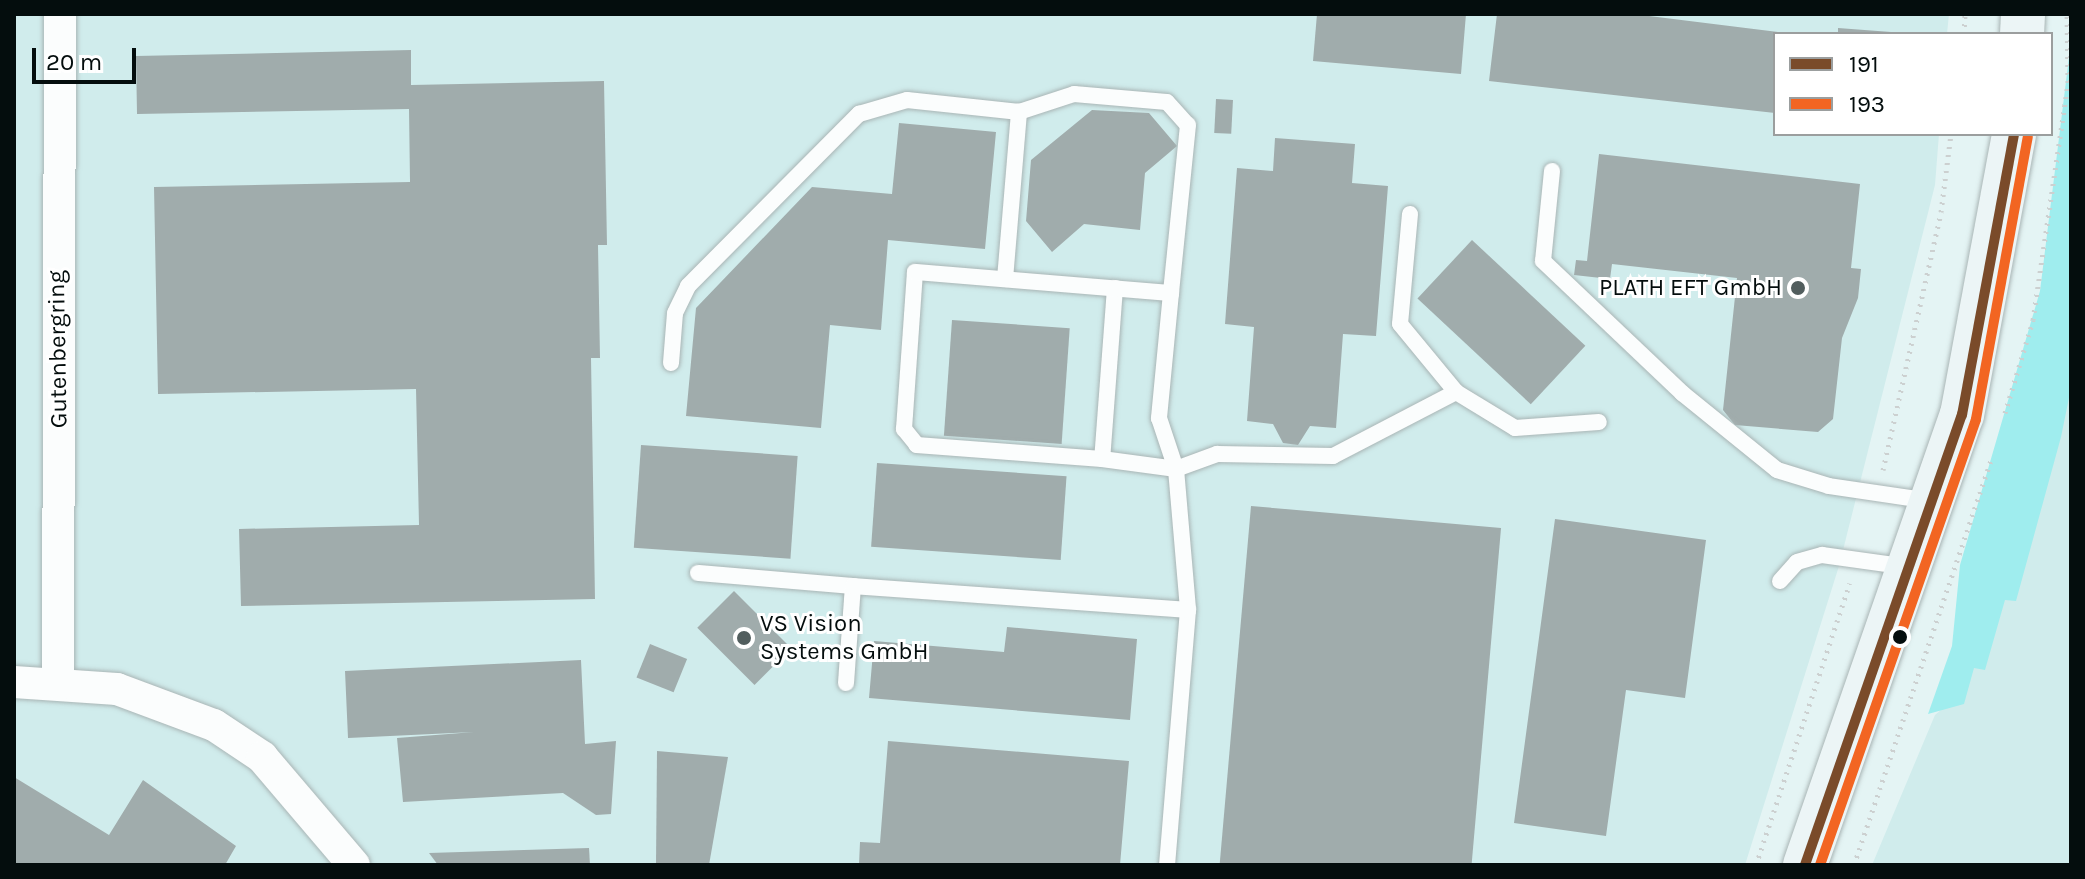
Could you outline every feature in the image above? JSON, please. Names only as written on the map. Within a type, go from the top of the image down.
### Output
[{"type":"main road","points":[[1805,865],[1932,501],[1986,306],[2014,136]]},
{"type":"street","name":"Gutenbergring","points":[[58,684],[60,14]]},
{"type":"street","points":[[14,682],[117,689],[214,725],[262,757],[354,865]]},
{"type":"lane","points":[[671,363],[675,313],[688,286],[859,114],[907,100],[1019,112],[1089,95],[1167,102],[1188,125],[1159,418],[1176,469],[1188,610],[1167,865]]},
{"type":"lane","points":[[1005,279],[1019,112]]},
{"type":"lane","points":[[1552,171],[1543,261],[1682,393],[1777,470],[1829,486],[1932,501]]},
{"type":"lane","points":[[1410,214],[1400,324],[1456,392],[1515,428],[1599,422]]},
{"type":"lane","points":[[1171,293],[915,272],[904,429],[917,445],[1102,459],[1176,469],[1217,454],[1333,456],[1456,392]]},
{"type":"lane","points":[[1102,459],[1115,288]]},
{"type":"lane","points":[[1780,581],[1797,562],[1822,555],[1910,567]]},
{"type":"lane","points":[[698,573],[1188,610]]},
{"type":"lane","points":[[846,683],[853,586]]},
{"type":"shaded area","points":[[14,14],[1949,14],[1947,32],[1773,32],[1773,136],[1939,136],[1935,185],[1839,566],[1745,865],[14,865]]},
{"type":"shaded area","points":[[2071,41],[2071,388],[2061,437],[2016,601],[2005,600],[1985,670],[1974,668],[1964,704],[1928,714],[1952,646],[1960,565],[2040,291]]},
{"type":"shaded area","points":[[2071,227],[2071,865],[1872,865],[1935,715],[1949,703]]},
{"type":"building","points":[[1317,14],[1466,14],[1461,74],[1313,61]]},
{"type":"building","points":[[1497,14],[1633,14],[1778,32],[1773,32],[1773,113],[1489,81]]},
{"type":"building","points":[[1838,28],[1891,32],[1838,32]]},
{"type":"building","points":[[411,50],[411,85],[604,81],[607,245],[598,245],[600,358],[591,358],[595,599],[241,606],[239,529],[419,525],[416,389],[158,394],[154,187],[410,182],[409,109],[137,114],[136,56]]},
{"type":"building","points":[[1216,99],[1233,100],[1231,134],[1214,133]]},
{"type":"building","points":[[1092,110],[1149,113],[1177,146],[1145,173],[1140,230],[1084,224],[1052,252],[1026,221],[1031,160]]},
{"type":"building","points":[[899,123],[996,132],[985,249],[888,240],[881,330],[830,325],[821,428],[686,416],[696,308],[812,187],[892,194]]},
{"type":"building","points":[[1275,138],[1355,144],[1352,183],[1388,186],[1376,336],[1343,334],[1336,428],[1310,426],[1298,445],[1283,443],[1273,424],[1247,421],[1254,327],[1225,324],[1237,168],[1273,171]]},
{"type":"building","name":"PLATH EFT GmbH","points":[[1599,154],[1860,184],[1851,268],[1861,269],[1858,298],[1842,338],[1833,419],[1818,432],[1735,425],[1723,410],[1737,278],[1612,264],[1610,279],[1574,275],[1576,260],[1587,261]]},
{"type":"building","points":[[1472,240],[1585,346],[1531,404],[1417,299]]},
{"type":"building","points":[[952,320],[1070,328],[1062,444],[944,436]]},
{"type":"building","points":[[641,445],[798,456],[790,559],[634,548]]},
{"type":"building","points":[[877,463],[1067,476],[1061,560],[871,547]]},
{"type":"building","points":[[1251,506],[1501,528],[1472,865],[1220,865]]},
{"type":"building","points":[[1555,519],[1706,540],[1685,698],[1626,690],[1606,836],[1514,823]]},
{"type":"building","name":"VS Vision Systems GmbH","points":[[734,591],[791,648],[755,685],[697,628]]},
{"type":"building","points":[[1007,627],[1137,639],[1130,720],[869,698],[874,641],[1004,652]]},
{"type":"building","points":[[650,644],[687,659],[674,692],[637,677]]},
{"type":"building","points":[[581,660],[585,744],[616,741],[611,814],[596,815],[563,793],[403,802],[397,738],[474,732],[348,738],[345,671]]},
{"type":"building","points":[[888,741],[1129,761],[1120,865],[859,865],[860,842],[880,843]]},
{"type":"building","points":[[657,751],[728,757],[709,865],[656,865]]},
{"type":"building","points":[[14,777],[109,835],[143,780],[236,846],[225,865],[14,865]]},
{"type":"building","points":[[589,848],[590,865],[438,865],[429,853]]},
{"type":"transit line","name":"191","points":[[1805,865],[1962,415],[2014,136]]},
{"type":"transit line","name":"193","points":[[1820,865],[1976,419],[2028,137]]},
{"type":"place","name":"PLATH EFT GmbH","points":[[1798,288]]},
{"type":"place","name":"VS Vision Systems GmbH","points":[[744,638]]}]
